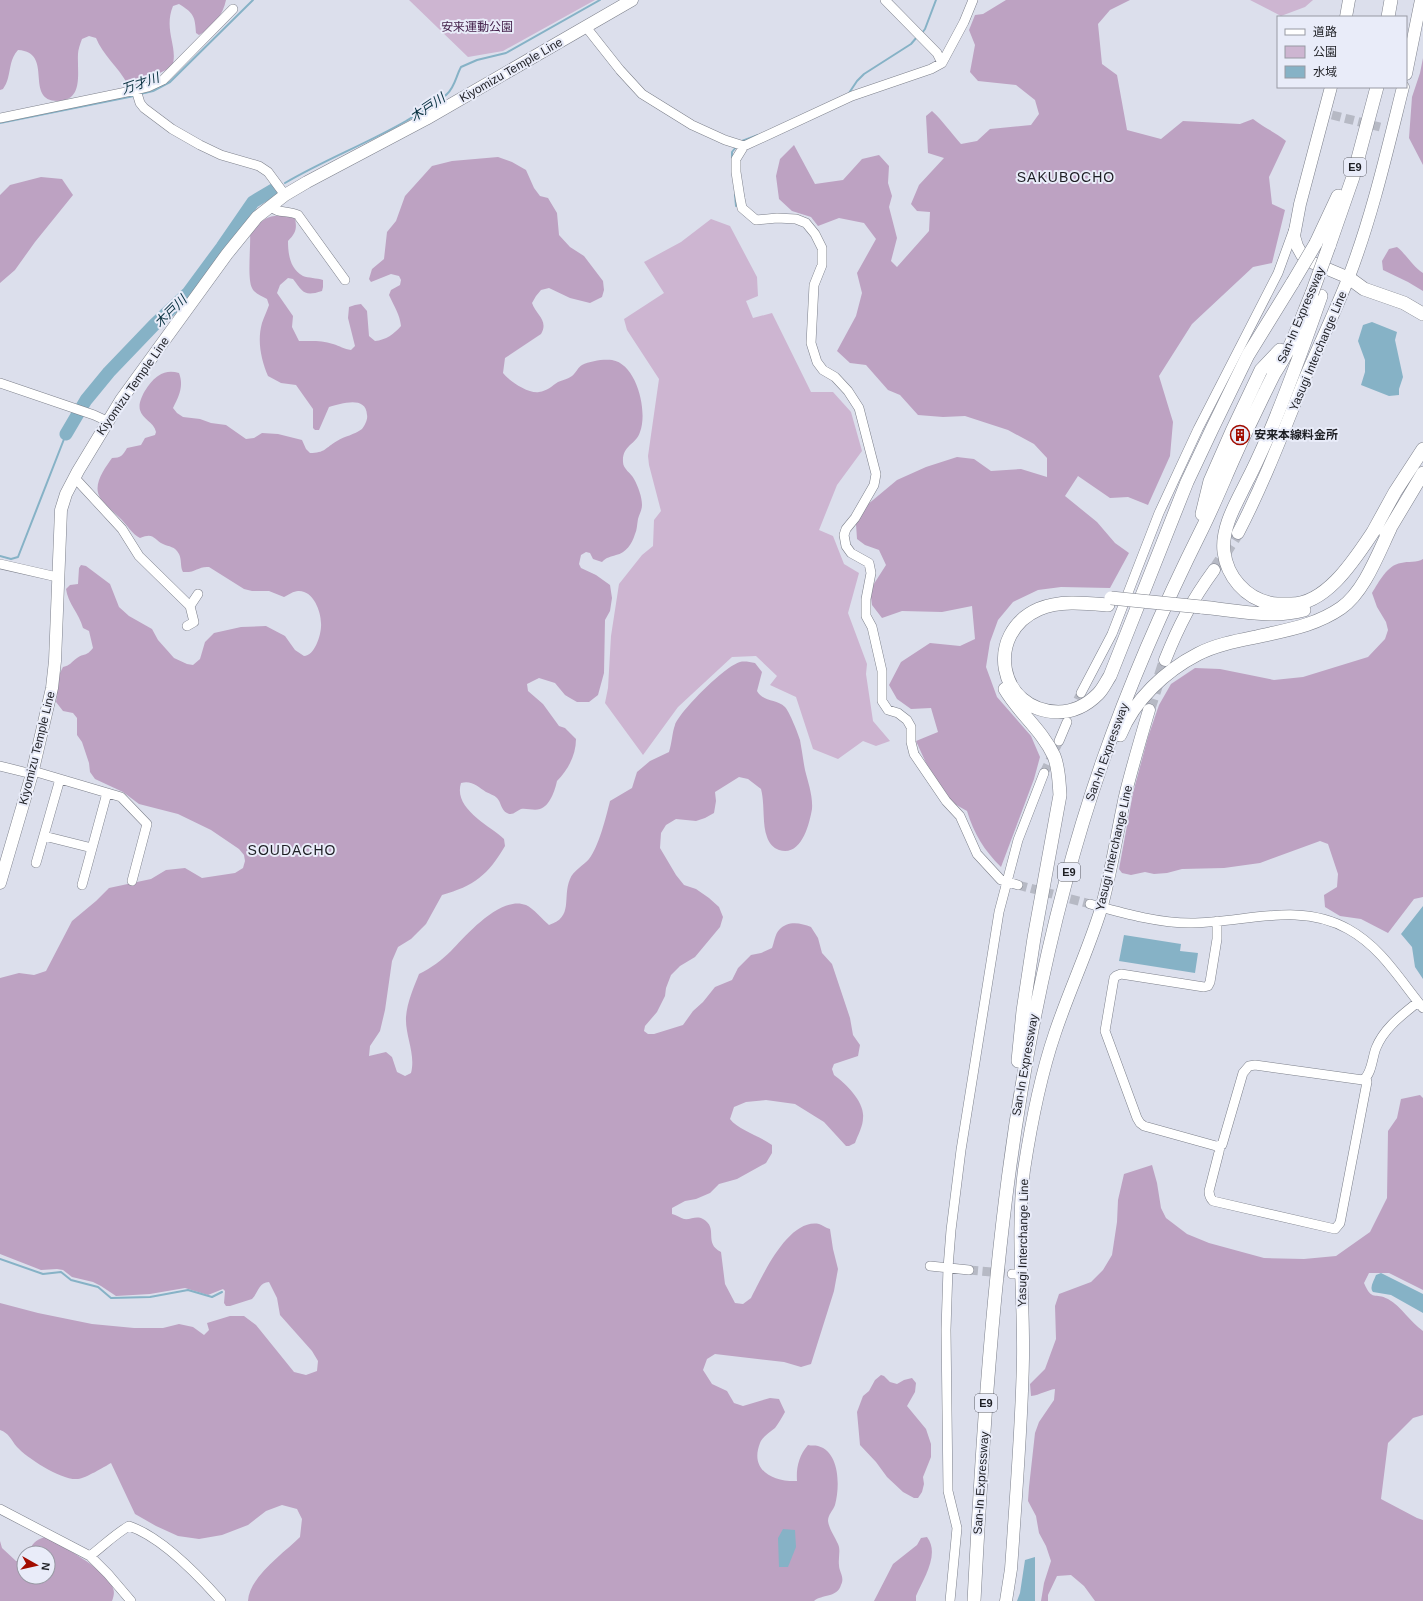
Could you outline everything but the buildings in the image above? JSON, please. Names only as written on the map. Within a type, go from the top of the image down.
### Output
[{"type":"highway","points":[[1388,16],[1391,0]]},
{"type":"highway","points":[[1392,16],[1395,0]]},
{"type":"highway","name":"E9","points":[[1360,144],[1373,88]]},
{"type":"highway","points":[[1376,526],[1353,562],[1338,579],[1326,590],[1311,599],[1295,605],[1269,603],[1252,596],[1237,583],[1228,567],[1224,551],[1226,531],[1233,508],[1269,435],[1377,88]]},
{"type":"highway","points":[[1110,601],[1062,603],[1040,608],[1022,618],[1010,634],[1004,652],[1006,673],[1016,692],[1032,707],[1048,712],[1067,712],[1084,706],[1099,693],[1110,676],[1180,501],[1212,429],[1248,355],[1293,282],[1327,245],[1332,212],[1360,144]]},
{"type":"highway","points":[[1349,278],[1402,294],[1423,305]]},
{"type":"highway","points":[[1349,278],[1364,289],[1404,303],[1423,314]]},
{"type":"highway","name":"San-In Expressway","points":[[1283,351],[1313,294]]},
{"type":"highway","name":"E9","points":[[1201,526],[1210,480],[1261,370],[1283,351]]},
{"type":"highway","name":"E9","points":[[1201,526],[1226,488],[1280,374],[1283,351]]},
{"type":"highway","points":[[1004,1206],[1010,1126],[1023,1011],[1034,938],[1060,795],[1058,772],[1054,756],[1044,738],[1010,698],[1001,682],[997,663],[1002,634],[1013,618],[1026,608],[1041,601],[1078,596],[1110,601],[1199,610],[1269,614],[1293,613],[1312,608],[1330,598],[1345,584],[1395,492],[1423,449]]},
{"type":"highway","points":[[1199,610],[1272,621],[1294,620],[1315,614],[1338,600],[1354,583],[1390,529],[1423,473]]},
{"type":"highway","name":"San-In Expressway","points":[[974,1601],[985,1423],[1004,1206],[1023,1076],[1046,957],[1086,812],[1102,766],[1135,676],[1201,526]]},
{"type":"highway","points":[[1102,766],[1113,752],[1134,709],[1147,693],[1176,666],[1199,653],[1225,644],[1297,628],[1318,621],[1342,607],[1360,588],[1390,529]]},
{"type":"main road","name":"Kiyomizu Temple Line","points":[[0,883],[32,773],[52,688],[55,661],[57,577],[61,510],[66,494],[74,477],[107,421],[226,254],[257,217],[285,195],[426,119],[632,0]]},
{"type":"main road","points":[[1346,16],[1349,0]]},
{"type":"main road","points":[[1407,69],[1421,0]]},
{"type":"main road","name":"Yasugi Interchange Line","points":[[1331,88],[1328,114],[1294,228],[1295,241],[1302,254],[1311,262],[1349,278]]},
{"type":"main road","name":"Yasugi Interchange Line","points":[[1238,533],[1255,500],[1306,376],[1349,278],[1362,239],[1388,129],[1403,88]]},
{"type":"main road","points":[[1165,660],[1178,627],[1196,596],[1214,570]]},
{"type":"main road","name":"Yasugi Interchange Line","points":[[1006,1601],[1011,1569],[1013,1541],[1023,1358],[1016,1274],[1024,1171],[1035,1110],[1055,1034],[1074,980],[1093,934],[1096,906],[1110,875],[1126,793],[1149,710]]},
{"type":"street","points":[[885,0],[937,53],[942,63]]},
{"type":"street","points":[[973,0],[964,22],[942,63],[930,69],[852,96],[744,146],[736,159],[736,172],[742,208],[756,220],[790,218],[806,223],[815,234],[822,248],[822,265],[814,285],[811,343],[817,362],[823,370],[834,377],[848,391],[859,408],[876,474],[874,485],[855,518],[846,529],[844,535],[846,546],[851,553],[869,563],[871,573],[866,599],[866,616],[872,627],[882,671],[882,701],[888,710],[898,713],[907,720],[911,727],[911,742],[914,754],[946,801],[960,816],[977,854],[1001,880],[1018,885]]},
{"type":"street","points":[[0,118],[136,90],[148,87],[163,80],[233,9]]},
{"type":"street","points":[[586,27],[620,70],[642,94],[692,125],[744,146]]},
{"type":"street","points":[[136,90],[140,103],[144,108],[172,129],[221,155],[259,166],[268,172],[285,195]]},
{"type":"street","points":[[270,206],[276,211],[290,212],[298,215],[345,280]]},
{"type":"street","points":[[1081,693],[1112,634],[1159,513],[1198,429],[1278,273],[1294,228]]},
{"type":"street","points":[[0,383],[94,415],[107,421]]},
{"type":"street","points":[[74,477],[122,529],[139,556],[190,606],[195,623]]},
{"type":"street","points":[[0,564],[57,577]]},
{"type":"street","points":[[190,606],[198,594]]},
{"type":"street","points":[[1059,741],[1067,722]]},
{"type":"street","points":[[0,766],[60,779],[121,797],[147,824],[132,881]]},
{"type":"street","points":[[950,1601],[957,1528],[948,1491],[948,1268],[961,1150],[999,912],[1018,840],[1044,773]]},
{"type":"street","points":[[36,863],[60,779]]},
{"type":"street","points":[[82,886],[107,793]]},
{"type":"street","points":[[44,836],[92,848]]},
{"type":"street","points":[[1096,906],[1168,922],[1216,922],[1280,914],[1303,915],[1332,922],[1353,932],[1378,952],[1421,1005],[1394,1021],[1376,1047],[1369,1074],[1366,1078],[1367,1082],[1340,1223],[1335,1229],[1210,1199],[1209,1191],[1220,1152],[1220,1146],[1222,1145],[1243,1073],[1249,1066],[1255,1065],[1363,1080],[1366,1078]]},
{"type":"street","points":[[1216,922],[1217,939],[1210,982],[1208,986],[1204,987],[1121,974],[1116,976],[1114,978],[1105,1031],[1140,1123],[1144,1126],[1220,1146]]},
{"type":"street","points":[[930,1266],[970,1270]]},
{"type":"street","points":[[0,1509],[90,1556],[131,1601]]},
{"type":"street","points":[[90,1556],[104,1546],[121,1530],[129,1526],[138,1529],[159,1543],[198,1575],[221,1601]]},
{"type":"green space","name":"安来運動公園","points":[[409,0],[595,0],[503,51],[468,57]]},
{"type":"green space","points":[[1250,0],[1313,0],[1305,7],[1281,16]]},
{"type":"green space","points":[[711,219],[730,226],[757,277],[758,296],[746,301],[753,318],[772,313],[811,392],[833,392],[851,412],[862,451],[837,485],[819,530],[833,536],[844,564],[859,573],[848,613],[867,664],[866,674],[873,721],[890,741],[876,746],[863,741],[838,759],[813,749],[796,697],[770,685],[777,676],[756,656],[732,657],[678,707],[643,755],[605,703],[608,688],[611,636],[619,584],[642,555],[653,546],[654,520],[661,511],[648,456],[659,379],[627,330],[624,319],[664,293],[644,262],[681,242]]},
{"type":"shaded area","points":[[0,0],[226,0],[225,6],[217,20],[209,29],[199,35],[196,33],[194,18],[190,12],[179,4],[173,6],[170,15],[170,31],[174,53],[172,67],[135,85],[127,83],[96,38],[89,36],[82,39],[78,52],[78,77],[75,91],[72,96],[66,100],[58,101],[48,99],[42,93],[38,67],[35,59],[29,53],[18,50],[12,60],[6,84],[3,89],[0,90]]},
{"type":"shaded area","points":[[1006,0],[1130,0],[1110,10],[1098,24],[1102,64],[1117,75],[1127,130],[1161,139],[1183,121],[1240,124],[1253,119],[1286,141],[1269,177],[1272,204],[1285,210],[1272,263],[1253,267],[1192,324],[1159,376],[1173,422],[1170,456],[1148,505],[1128,497],[1110,498],[1078,476],[1065,496],[1097,522],[1115,543],[1129,553],[1110,588],[1061,587],[1038,590],[1013,602],[998,620],[990,642],[986,667],[997,697],[1031,736],[1040,757],[1034,779],[1001,867],[980,841],[967,811],[951,802],[926,763],[916,741],[938,732],[931,708],[911,709],[897,699],[889,685],[901,662],[930,643],[960,646],[975,639],[972,606],[942,612],[902,611],[882,618],[872,605],[870,590],[886,565],[879,550],[865,545],[857,539],[856,524],[867,505],[897,480],[926,467],[957,457],[974,459],[991,471],[1021,469],[1047,477],[1047,458],[1034,444],[1008,430],[965,416],[943,417],[918,415],[900,395],[888,390],[866,365],[850,363],[837,351],[856,316],[862,293],[857,273],[876,239],[864,223],[839,218],[818,226],[811,217],[792,211],[779,199],[776,176],[780,159],[794,145],[815,184],[843,180],[862,159],[879,155],[889,166],[888,183],[892,196],[889,207],[897,238],[891,261],[897,267],[929,231],[930,212],[917,211],[911,204],[919,185],[944,158],[928,153],[926,116],[932,111],[961,144],[977,141],[990,129],[1031,125],[1039,114],[1035,100],[1016,85],[978,81],[970,72],[975,45],[969,30],[975,15],[983,14]]},
{"type":"shaded area","points":[[1423,58],[1423,165],[1409,138],[1412,97]]},
{"type":"shaded area","points":[[498,157],[512,162],[526,170],[534,188],[540,196],[548,198],[557,213],[559,235],[570,247],[584,256],[603,281],[604,290],[602,297],[590,303],[570,298],[549,288],[541,290],[532,303],[543,321],[544,325],[541,334],[505,358],[503,373],[510,380],[525,389],[539,392],[570,377],[581,366],[593,361],[612,360],[621,363],[634,379],[643,413],[640,432],[636,440],[627,448],[623,456],[624,467],[633,477],[640,492],[642,507],[634,538],[626,550],[620,554],[607,558],[602,562],[593,559],[590,553],[586,552],[581,555],[579,564],[581,568],[596,575],[610,585],[612,598],[610,611],[605,620],[604,673],[598,695],[589,702],[577,702],[565,695],[555,683],[539,678],[527,684],[528,691],[543,704],[559,726],[565,728],[576,739],[575,751],[571,762],[557,781],[547,805],[538,810],[521,809],[513,814],[509,814],[503,810],[495,796],[472,783],[461,783],[460,792],[462,801],[474,816],[504,839],[505,846],[492,865],[479,878],[463,888],[442,895],[426,924],[411,939],[398,947],[392,961],[385,1010],[380,1031],[370,1046],[369,1056],[386,1052],[392,1057],[397,1072],[405,1076],[411,1073],[412,1059],[406,1017],[409,1000],[419,974],[444,958],[485,918],[506,906],[516,903],[526,905],[535,911],[549,925],[557,922],[565,912],[570,879],[574,873],[589,859],[596,847],[610,801],[632,788],[637,772],[650,761],[669,752],[674,728],[679,718],[714,680],[733,665],[740,662],[755,663],[762,672],[757,691],[766,699],[781,704],[787,709],[799,737],[812,799],[809,824],[803,838],[793,849],[787,851],[775,848],[769,841],[765,832],[761,789],[748,779],[739,777],[715,792],[716,801],[714,813],[696,821],[676,819],[666,825],[661,833],[660,848],[676,875],[684,885],[696,889],[709,898],[719,907],[723,917],[720,927],[695,957],[680,966],[671,975],[666,988],[665,996],[657,1012],[645,1026],[644,1031],[648,1034],[654,1034],[683,1025],[693,1011],[703,1002],[715,987],[732,980],[738,968],[751,955],[761,953],[772,948],[779,930],[786,925],[795,923],[811,927],[818,938],[822,953],[832,964],[850,1018],[853,1035],[860,1045],[858,1056],[834,1064],[832,1069],[834,1075],[854,1094],[863,1112],[863,1121],[855,1143],[846,1146],[824,1122],[795,1104],[766,1100],[746,1102],[734,1107],[730,1119],[744,1130],[772,1145],[772,1153],[766,1163],[737,1179],[719,1184],[710,1193],[696,1199],[685,1201],[672,1208],[672,1214],[683,1219],[698,1217],[708,1223],[713,1244],[721,1252],[725,1284],[735,1303],[743,1304],[751,1298],[769,1264],[787,1239],[797,1230],[808,1225],[819,1224],[830,1229],[838,1269],[834,1291],[811,1364],[801,1367],[784,1362],[715,1354],[707,1359],[703,1370],[712,1384],[727,1391],[734,1403],[743,1406],[770,1398],[779,1399],[785,1412],[775,1428],[761,1441],[757,1453],[761,1468],[772,1477],[788,1481],[797,1481],[799,1462],[802,1453],[808,1445],[818,1446],[831,1455],[837,1471],[838,1489],[835,1505],[828,1521],[839,1546],[839,1565],[842,1582],[836,1592],[814,1601],[248,1601],[254,1583],[261,1574],[300,1537],[302,1519],[297,1509],[282,1505],[266,1511],[248,1525],[222,1535],[199,1539],[178,1536],[135,1514],[111,1463],[81,1478],[71,1479],[54,1473],[28,1457],[17,1447],[8,1435],[0,1430],[0,1303],[38,1313],[92,1324],[134,1328],[163,1328],[179,1324],[193,1327],[204,1335],[209,1330],[207,1323],[230,1316],[244,1316],[256,1325],[294,1372],[306,1375],[317,1371],[318,1361],[312,1351],[280,1315],[277,1298],[269,1282],[266,1282],[261,1286],[252,1299],[230,1306],[226,1306],[224,1303],[225,1291],[223,1289],[208,1295],[185,1288],[150,1294],[116,1296],[93,1282],[72,1277],[63,1270],[41,1270],[0,1254],[0,978],[19,973],[34,975],[46,971],[72,921],[109,888],[151,879],[166,870],[185,868],[202,878],[235,873],[243,868],[245,861],[244,855],[239,849],[211,830],[178,814],[139,804],[123,792],[95,779],[90,772],[89,763],[82,742],[77,735],[77,718],[73,713],[63,711],[56,702],[59,675],[63,667],[69,665],[79,657],[89,653],[93,648],[89,631],[83,628],[69,599],[66,589],[70,585],[78,584],[79,568],[81,565],[86,566],[110,584],[119,607],[129,616],[152,629],[158,640],[174,658],[187,664],[193,665],[200,659],[205,642],[214,633],[241,627],[266,626],[285,636],[295,650],[304,656],[308,655],[314,648],[320,632],[320,613],[315,602],[308,594],[296,591],[284,597],[269,591],[252,591],[244,589],[209,567],[191,572],[183,572],[180,556],[176,549],[163,544],[151,536],[140,538],[137,536],[101,499],[98,494],[98,483],[112,458],[120,457],[127,448],[141,445],[145,438],[155,435],[155,429],[143,416],[140,410],[140,401],[145,391],[151,382],[161,374],[168,372],[179,373],[181,387],[173,408],[183,417],[226,425],[246,439],[254,438],[262,433],[278,434],[302,440],[306,449],[310,453],[322,451],[340,439],[359,431],[362,429],[367,418],[366,409],[362,405],[352,402],[329,407],[319,430],[315,430],[313,428],[313,409],[296,385],[281,383],[268,376],[263,363],[260,336],[262,323],[269,305],[267,299],[259,295],[252,288],[249,270],[250,233],[260,222],[270,217],[280,216],[295,218],[295,231],[293,236],[288,241],[291,261],[295,269],[303,276],[323,280],[323,287],[322,291],[316,293],[304,292],[293,279],[288,278],[280,285],[277,293],[293,316],[292,327],[299,341],[325,342],[351,350],[355,346],[348,318],[349,307],[361,304],[367,311],[369,336],[375,341],[390,336],[401,326],[398,314],[389,295],[391,290],[400,285],[401,280],[399,276],[391,274],[371,282],[369,279],[372,269],[384,259],[387,232],[396,221],[405,196],[432,166],[452,161]]},
{"type":"shaded area","points":[[41,177],[62,179],[73,195],[35,242],[15,270],[0,283],[0,195],[10,185]]},
{"type":"shaded area","points":[[1397,247],[1423,273],[1423,291],[1383,270],[1382,261],[1389,249]]},
{"type":"shaded area","points":[[1423,559],[1423,897],[1414,899],[1388,933],[1361,919],[1340,916],[1325,907],[1324,895],[1337,887],[1338,874],[1328,844],[1320,841],[1260,863],[1224,868],[1182,869],[1167,873],[1154,874],[1145,872],[1131,875],[1122,873],[1119,869],[1133,793],[1148,737],[1159,705],[1171,684],[1195,668],[1220,669],[1274,680],[1303,677],[1368,657],[1385,639],[1388,630],[1386,622],[1377,607],[1372,593],[1388,570],[1396,564]]},
{"type":"shaded area","points":[[1420,1095],[1423,1098],[1423,1290],[1389,1273],[1369,1273],[1364,1283],[1369,1293],[1374,1296],[1384,1297],[1393,1302],[1423,1331],[1423,1415],[1413,1418],[1388,1443],[1381,1499],[1423,1520],[1423,1601],[1095,1601],[1084,1586],[1071,1575],[1057,1576],[1048,1595],[1048,1601],[1041,1601],[1044,1583],[1051,1561],[1046,1546],[1039,1533],[1036,1516],[1028,1501],[1035,1433],[1039,1422],[1054,1400],[1055,1389],[1031,1396],[1030,1384],[1045,1369],[1056,1339],[1055,1306],[1059,1294],[1091,1282],[1103,1270],[1112,1255],[1117,1222],[1118,1200],[1124,1174],[1152,1165],[1157,1183],[1161,1208],[1166,1218],[1187,1234],[1209,1243],[1264,1258],[1304,1259],[1336,1256],[1370,1232],[1387,1198],[1388,1131],[1397,1118],[1401,1099]]},
{"type":"shaded area","points":[[881,1375],[890,1382],[897,1384],[912,1378],[916,1383],[915,1392],[907,1406],[926,1429],[931,1444],[931,1457],[923,1477],[924,1484],[922,1492],[918,1498],[914,1498],[903,1492],[887,1477],[876,1462],[860,1445],[857,1412],[863,1396],[869,1391],[875,1380]]},
{"type":"shaded area","points":[[45,1537],[82,1558],[100,1571],[113,1588],[114,1594],[112,1601],[0,1601],[0,1541],[2,1548],[16,1561],[16,1585],[56,1585],[56,1545],[32,1545]]},
{"type":"shaded area","points":[[927,1537],[931,1544],[931,1558],[926,1574],[916,1596],[916,1601],[874,1601],[893,1564],[917,1545],[921,1538]]},
{"type":"water","points":[[1372,322],[1397,332],[1395,340],[1403,377],[1399,389],[1399,395],[1389,396],[1361,385],[1365,372],[1365,360],[1358,341],[1363,325]]},
{"type":"water","points":[[1423,906],[1423,979],[1415,967],[1412,947],[1401,934]]},
{"type":"water","points":[[1124,935],[1181,944],[1180,951],[1198,953],[1195,973],[1119,961]]},
{"type":"water","points":[[1381,1273],[1423,1294],[1423,1313],[1391,1295],[1373,1292],[1373,1282],[1376,1275]]},
{"type":"water","points":[[783,1529],[795,1530],[796,1547],[788,1567],[779,1567],[778,1538]]},
{"type":"water","points":[[1035,1557],[1035,1601],[1017,1601],[1020,1593],[1025,1560]]},
{"type":"waterway","name":"万才川","points":[[140,94],[153,91],[170,82],[253,0]]},
{"type":"waterway","name":"木戸川","points":[[285,183],[376,137],[433,105],[450,91],[461,67],[477,60],[506,53],[600,0]]},
{"type":"waterway","points":[[922,33],[936,0]]},
{"type":"waterway","points":[[849,93],[864,74],[911,44],[917,37]]},
{"type":"waterway","name":"万才川","points":[[0,123],[134,96]]},
{"type":"waterway","points":[[742,141],[758,135]]},
{"type":"waterway","points":[[732,159],[732,152],[736,147]]},
{"type":"waterway","name":"木戸川","points":[[66,434],[86,400],[109,372],[155,324],[188,293],[253,202],[273,190]]},
{"type":"waterway","points":[[735,195],[736,206]]},
{"type":"waterway","points":[[0,556],[11,559],[18,557],[66,434]]},
{"type":"waterway","points":[[0,1259],[43,1274],[61,1272],[71,1280],[98,1287],[111,1298],[150,1297],[188,1290],[212,1297],[222,1292]]},
{"type":"tunnel","points":[[1332,115],[1384,128]]},
{"type":"tunnel","points":[[1214,570],[1238,533]]},
{"type":"tunnel","points":[[1149,710],[1165,660]]},
{"type":"tunnel","points":[[1072,712],[1081,693]]},
{"type":"tunnel","points":[[1044,773],[1059,741]]},
{"type":"tunnel","points":[[1018,885],[1090,904]]},
{"type":"tunnel","points":[[969,1270],[1012,1274]]},
{"type":"place","name":"安来本線料金所","points":[[1240,435]]},
{"type":"district","name":"SAKUBOCHO","points":[[1066,177]]},
{"type":"district","name":"SOUDACHO","points":[[292,850]]}]
